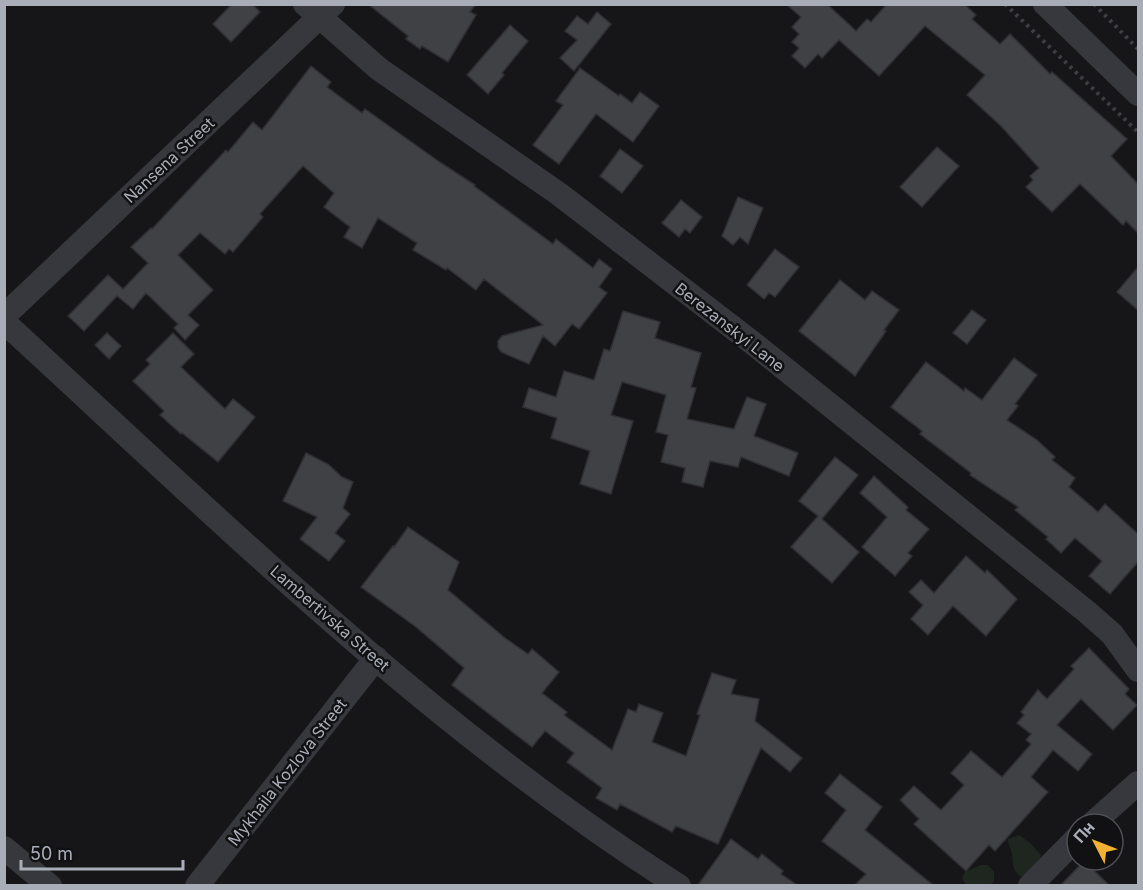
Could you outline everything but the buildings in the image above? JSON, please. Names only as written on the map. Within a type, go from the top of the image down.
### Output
[{"type":"street","points":[[1046,4],[1138,94]]},
{"type":"street","name":"Nansena Street","points":[[4,316],[319,9]]},
{"type":"street","name":"Berezanskyi Lane","points":[[319,9],[379,69],[559,194],[754,344],[1087,612],[1112,634],[1138,670]]},
{"type":"street","name":"Lambertivska Street","points":[[4,322],[288,582],[463,732],[613,843],[679,885]]},
{"type":"street","name":"Mykhaila Kozlova Street","points":[[197,885],[376,658]]},
{"type":"street","points":[[1105,812],[1138,783]]},
{"type":"street","points":[[4,848],[50,885]]},
{"type":"street","points":[[1030,885],[1065,850]]},
{"type":"path","points":[[1005,4],[1138,132]]},
{"type":"path","points":[[1094,4],[1138,49]]},
{"type":"shaded area","points":[[1019,835],[1041,855],[1034,869],[1021,877],[1014,867],[1008,843],[1008,839]]},
{"type":"shaded area","points":[[981,865],[988,865],[994,872],[994,881],[990,885],[966,885],[962,878],[965,872]]}]
